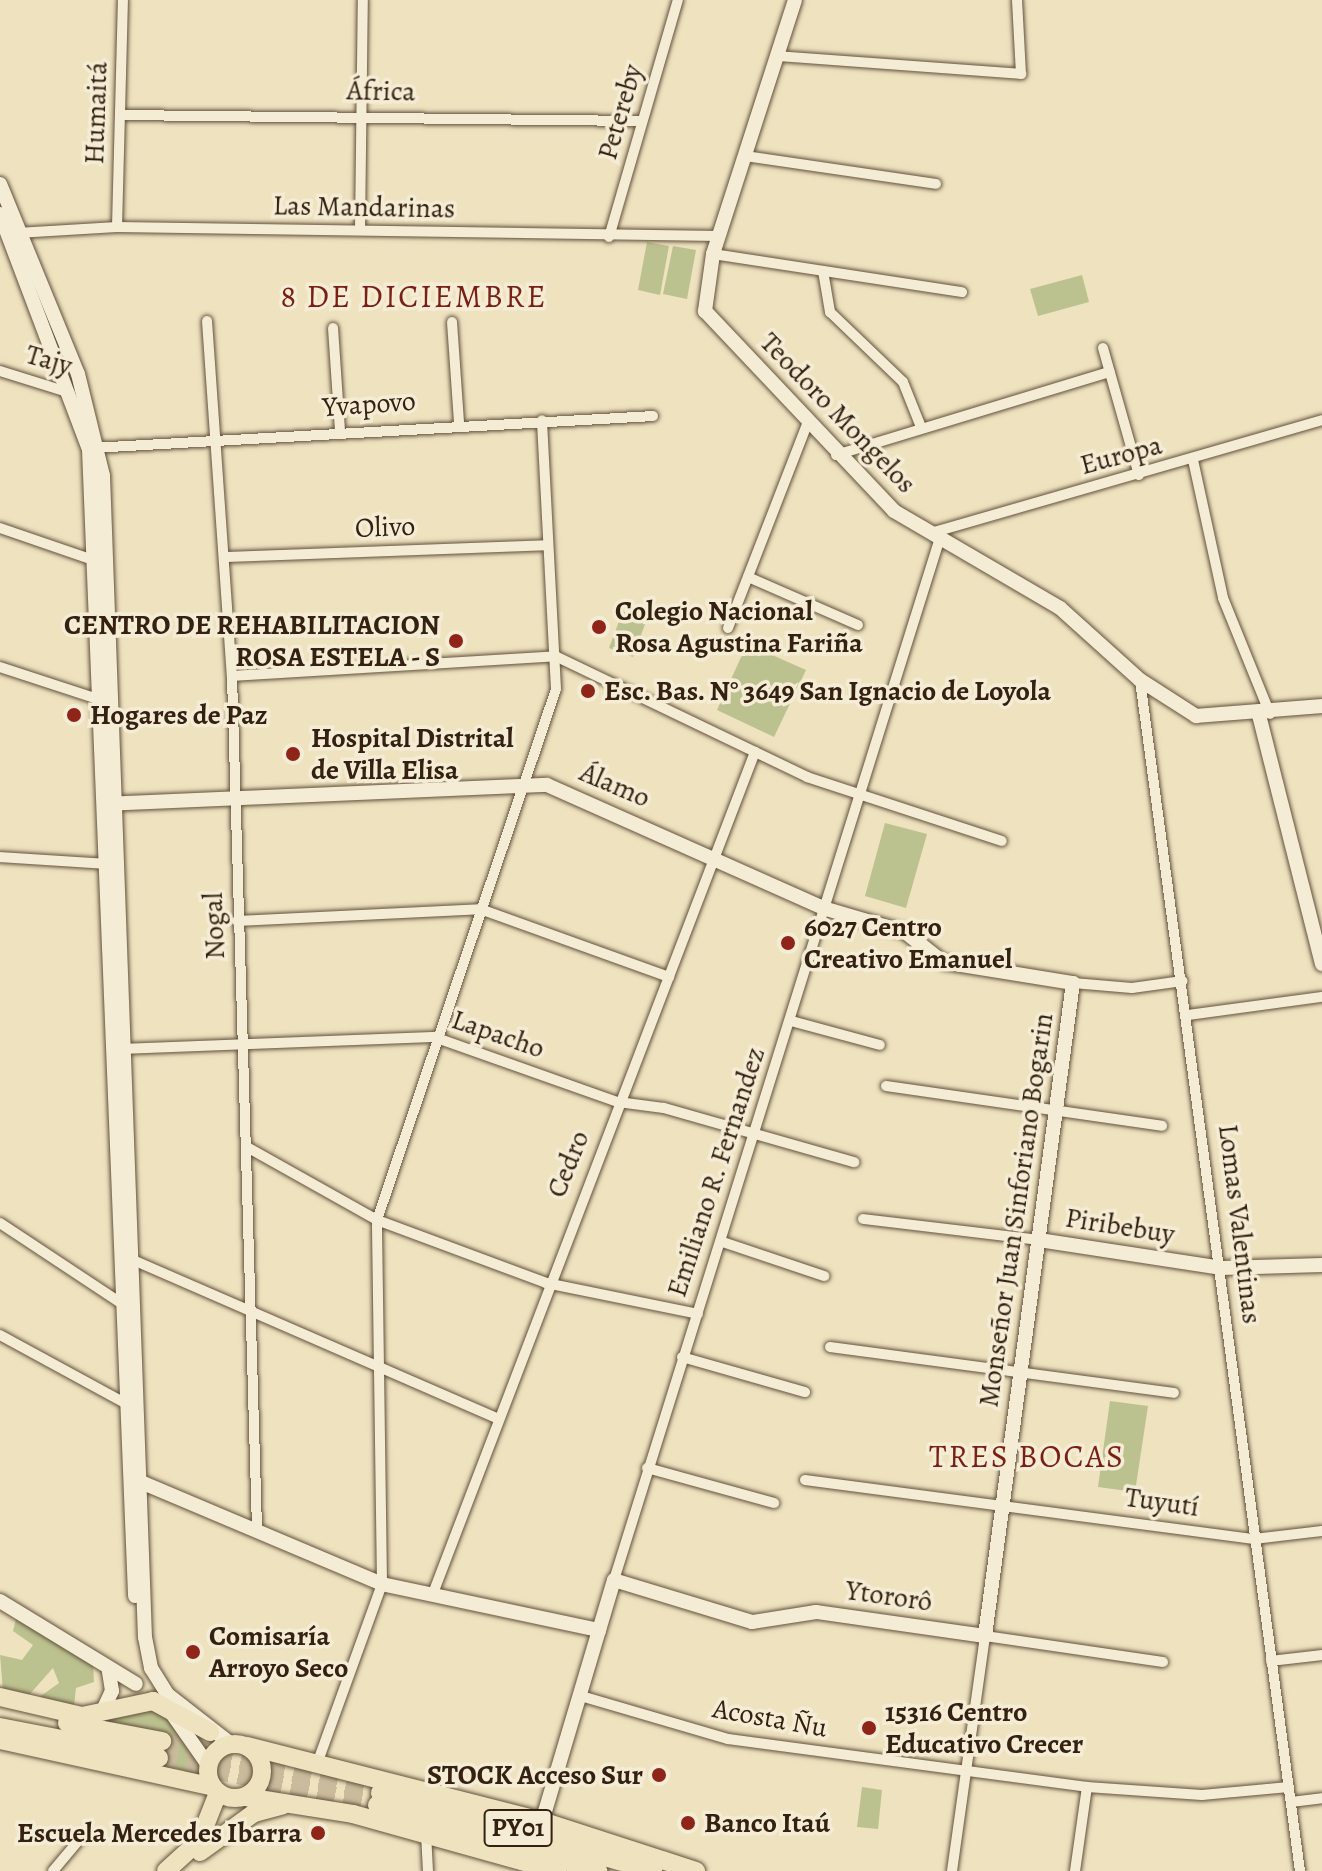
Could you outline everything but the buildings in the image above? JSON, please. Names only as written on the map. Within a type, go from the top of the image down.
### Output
[{"type":"highway","points":[[0,1697],[82,1716],[114,1706],[165,1706],[210,1732]]},
{"type":"highway","points":[[0,1710],[161,1750],[0,1727]]},
{"type":"highway","points":[[0,1740],[188,1780],[242,1798],[297,1803],[426,1833],[557,1871]]},
{"type":"highway","points":[[239,1745],[263,1767],[259,1785],[242,1798],[200,1852],[254,1813],[297,1803]]},
{"type":"highway","points":[[166,1871],[205,1827],[216,1790],[208,1765],[239,1745],[318,1761],[542,1821],[696,1871]]},
{"type":"highway","points":[[188,1780],[203,1797],[205,1827]]},
{"type":"highway","name":"PY01","points":[[598,1871],[379,1799],[653,1871]]},
{"type":"street","name":"Humaitá","points":[[117,227],[123,0]]},
{"type":"street","points":[[360,230],[363,0]]},
{"type":"street","name":"Petereby","points":[[609,237],[678,0]]},
{"type":"street","name":"Teodoro Mongelos","points":[[795,0],[713,254],[705,311],[836,455],[894,511],[1060,608],[1140,680],[1196,716],[1264,714],[1322,706]]},
{"type":"street","points":[[777,56],[1021,74],[1017,0]]},
{"type":"street","name":"África","points":[[120,115],[361,115],[642,121]]},
{"type":"street","points":[[745,156],[936,184]]},
{"type":"street","points":[[0,184],[14,233],[79,394],[94,448],[134,1408],[140,1678],[114,1706]]},
{"type":"street","points":[[0,214],[14,233]]},
{"type":"street","name":"Las Mandarinas","points":[[14,233],[117,227],[609,237],[719,236]]},
{"type":"street","points":[[713,254],[962,292]]},
{"type":"street","points":[[823,271],[830,312],[903,382],[921,427]]},
{"type":"street","name":"Nogal","points":[[207,321],[232,676],[257,1530]]},
{"type":"street","points":[[452,322],[459,423]]},
{"type":"street","points":[[333,328],[340,430]]},
{"type":"street","points":[[1103,348],[1139,475]]},
{"type":"street","name":"Tajy","points":[[0,371],[79,394]]},
{"type":"street","points":[[836,455],[1110,372]]},
{"type":"street","name":"Yvapovo","points":[[94,448],[459,423],[653,416]]},
{"type":"street","points":[[318,1761],[382,1584],[377,1220],[434,1037],[526,782],[556,689],[542,420]]},
{"type":"street","name":"Europa","points":[[935,535],[1321,423]]},
{"type":"street","points":[[728,628],[807,424]]},
{"type":"street","points":[[1193,460],[1223,598],[1264,714],[1322,964]]},
{"type":"street","points":[[0,528],[100,562]]},
{"type":"street","name":"Emiliano R. Fernandez","points":[[542,1821],[647,1468],[723,1242],[753,1132],[791,1021],[935,535]]},
{"type":"street","name":"Olivo","points":[[225,557],[548,545]]},
{"type":"street","points":[[748,577],[858,625]]},
{"type":"street","points":[[232,676],[555,656],[755,752],[859,796],[1002,841]]},
{"type":"street","points":[[0,667],[106,702]]},
{"type":"street","name":"Lomas Valentinas","points":[[1140,680],[1222,1268],[1254,1539],[1300,1871]]},
{"type":"street","name":"Cedro","points":[[432,1596],[546,1283],[755,752]]},
{"type":"street","name":"Álamo","points":[[110,804],[526,782],[715,854],[823,908],[905,932],[943,962],[1073,983]]},
{"type":"street","points":[[110,804],[107,864],[133,1260],[128,1294]]},
{"type":"street","points":[[0,857],[107,864]]},
{"type":"street","points":[[237,921],[480,909],[669,977]]},
{"type":"street","points":[[1073,983],[1132,988],[1183,981]]},
{"type":"street","name":"Monseñor Juan Sinforiano Bogarin","points":[[952,1871],[1073,983]]},
{"type":"street","points":[[1188,1015],[1322,997]]},
{"type":"street","points":[[791,1021],[880,1045]]},
{"type":"street","name":"Lapacho","points":[[120,1048],[434,1037],[618,1102],[753,1132],[854,1162]]},
{"type":"street","points":[[886,1086],[1162,1126]]},
{"type":"street","points":[[247,1147],[377,1220],[546,1283],[698,1314]]},
{"type":"street","name":"Piribebuy","points":[[863,1219],[1039,1240],[1222,1268],[1322,1265]]},
{"type":"street","points":[[0,1223],[128,1294]]},
{"type":"street","points":[[723,1242],[824,1276]]},
{"type":"street","points":[[133,1260],[496,1418]]},
{"type":"street","points":[[0,1335],[134,1408]]},
{"type":"street","points":[[830,1347],[1174,1393]]},
{"type":"street","points":[[682,1357],[805,1392]]},
{"type":"street","points":[[647,1468],[774,1503]]},
{"type":"street","points":[[136,1480],[382,1584],[599,1630]]},
{"type":"street","points":[[136,1480],[151,1668],[210,1732],[239,1745]]},
{"type":"street","name":"Tuyutí","points":[[805,1480],[1254,1539],[1322,1531]]},
{"type":"street","name":"Ytororô","points":[[614,1580],[752,1622],[816,1612],[1163,1662]]},
{"type":"street","points":[[0,1601],[109,1671],[140,1678],[165,1706],[208,1765]]},
{"type":"street","points":[[1271,1661],[1322,1655]]},
{"type":"street","points":[[109,1671],[114,1706]]},
{"type":"street","name":"Acosta Ñu","points":[[581,1696],[728,1739],[1087,1787],[1202,1795],[1289,1787]]},
{"type":"street","points":[[1075,1871],[1087,1787]]},
{"type":"street","points":[[1291,1802],[1322,1798]]},
{"type":"street","points":[[426,1833],[428,1871]]},
{"type":"street","points":[[53,1871],[84,1834]]},
{"type":"green space","points":[[647,242],[669,246],[660,295],[638,290]]},
{"type":"green space","points":[[673,246],[696,250],[687,299],[663,294]]},
{"type":"green space","points":[[1082,275],[1089,302],[1038,316],[1030,289]]},
{"type":"green space","points":[[624,608],[648,616],[633,657],[609,648]]},
{"type":"green space","points":[[747,644],[806,670],[774,737],[717,710]]},
{"type":"green space","points":[[885,823],[927,834],[906,908],[865,896]]},
{"type":"green space","points":[[1110,1401],[1148,1406],[1135,1492],[1098,1487]]},
{"type":"green space","points":[[16,1619],[93,1664],[94,1682],[76,1688],[74,1706],[38,1698],[59,1683],[53,1668],[29,1695],[3,1691],[0,1655],[22,1660],[33,1645],[13,1631]]},
{"type":"green space","points":[[156,1704],[197,1758],[200,1774],[160,1765],[165,1735],[90,1719]]},
{"type":"green space","points":[[862,1787],[882,1790],[878,1829],[857,1827]]},
{"type":"tunnel","points":[[162,1741],[380,1793]]},
{"type":"tunnel","points":[[159,1758],[377,1805]]},
{"type":"place","name":"Colegio Nacional Rosa Agustina Fariña","points":[[599,627]]},
{"type":"place","name":"CENTRO DE REHABILITACION ROSA ESTELA - S","points":[[456,641]]},
{"type":"place","name":"Esc. Bas. N° 3649 San Ignacio de Loyola","points":[[588,691]]},
{"type":"place","name":"Hogares de Paz","points":[[74,715]]},
{"type":"place","name":"Hospital Distrital de Villa Elisa","points":[[293,754]]},
{"type":"place","name":"6027 Centro Creativo Emanuel","points":[[788,943]]},
{"type":"place","name":"Comisaría Arroyo Seco","points":[[193,1652]]},
{"type":"place","name":"15316 Centro Educativo Crecer","points":[[869,1728]]},
{"type":"place","name":"STOCK Acceso Sur","points":[[659,1775]]},
{"type":"place","name":"Banco Itaú","points":[[688,1823]]},
{"type":"place","name":"Escuela Mercedes Ibarra","points":[[318,1833]]},
{"type":"district","name":"8 DE DICIEMBRE","points":[[414,296]]},
{"type":"district","name":"TRES BOCAS","points":[[1027,1456]]}]
